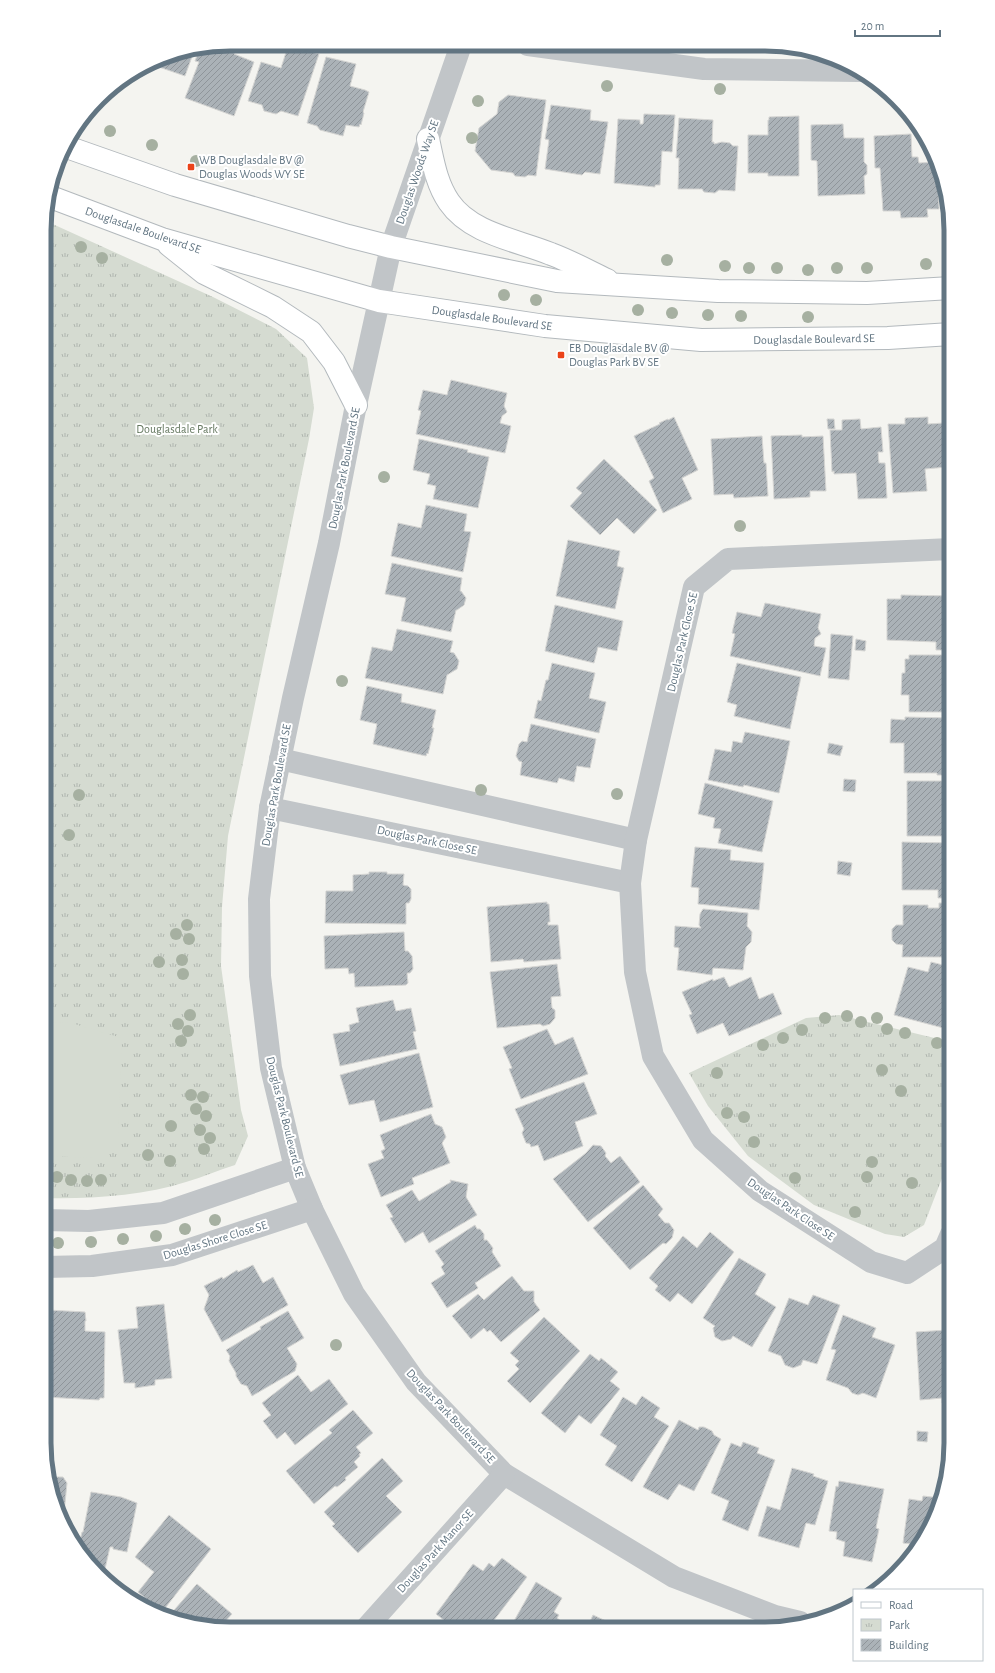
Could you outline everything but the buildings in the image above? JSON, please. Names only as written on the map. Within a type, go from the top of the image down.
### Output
[{"type":"street","name":"Douglas Woods Way SE","points":[[378,301],[391,247],[459,51]]},
{"type":"street","points":[[572,51],[704,69],[847,71]]},
{"type":"street","points":[[428,139],[438,181],[449,202],[459,214],[476,227],[552,254],[617,284]]},
{"type":"street","points":[[70,148],[175,185],[348,236],[391,247],[557,281],[718,291],[866,293],[944,288]]},
{"type":"street","name":"Douglasdale Boulevard SE","points":[[54,198],[162,239],[378,301],[545,326],[701,340],[888,338],[944,334]]},
{"type":"street","points":[[162,239],[204,273],[273,307],[311,332],[334,362],[356,405]]},
{"type":"street","name":"Douglas Park Boulevard SE","points":[[378,301],[329,543],[270,808],[259,899],[260,976],[271,1068],[295,1168],[312,1210],[354,1294],[416,1382],[504,1474],[674,1577],[775,1616],[791,1620]]},
{"type":"street","name":"Douglas Park Close SE","points":[[944,549],[728,559],[694,587],[636,840],[630,883],[635,972],[653,1056],[703,1140],[760,1191],[870,1262],[907,1273],[944,1249]]},
{"type":"street","points":[[280,759],[636,840]]},
{"type":"street","name":"Douglas Park Close SE","points":[[270,808],[630,883]]},
{"type":"street","points":[[51,1220],[89,1221],[163,1213],[295,1168]]},
{"type":"street","name":"Douglas Shore Close SE","points":[[51,1267],[92,1266],[172,1255],[312,1210]]},
{"type":"street","name":"Douglas Park Manor SE","points":[[371,1622],[504,1474]]},
{"type":"green space","name":"Douglasdale Park","points":[[51,223],[213,297],[276,329],[307,358],[314,408],[309,439],[228,836],[222,907],[221,966],[241,1110],[248,1136],[235,1165],[186,1182],[152,1191],[116,1196],[51,1198]]},
{"type":"green space","points":[[839,1015],[944,1040],[944,1173],[924,1225],[904,1237],[885,1234],[814,1205],[748,1156],[708,1106],[689,1073],[806,1018]]},
{"type":"green space","points":[[51,1022],[71,1023],[122,1038],[118,1137],[97,1158],[51,1156]]},
{"type":"place","name":"WB Douglasdale BV @ Douglas Woods WY SE","points":[[191,167]]},
{"type":"place","name":"EB Douglasdale BV @ Douglas Park BV SE","points":[[561,355]]}]
